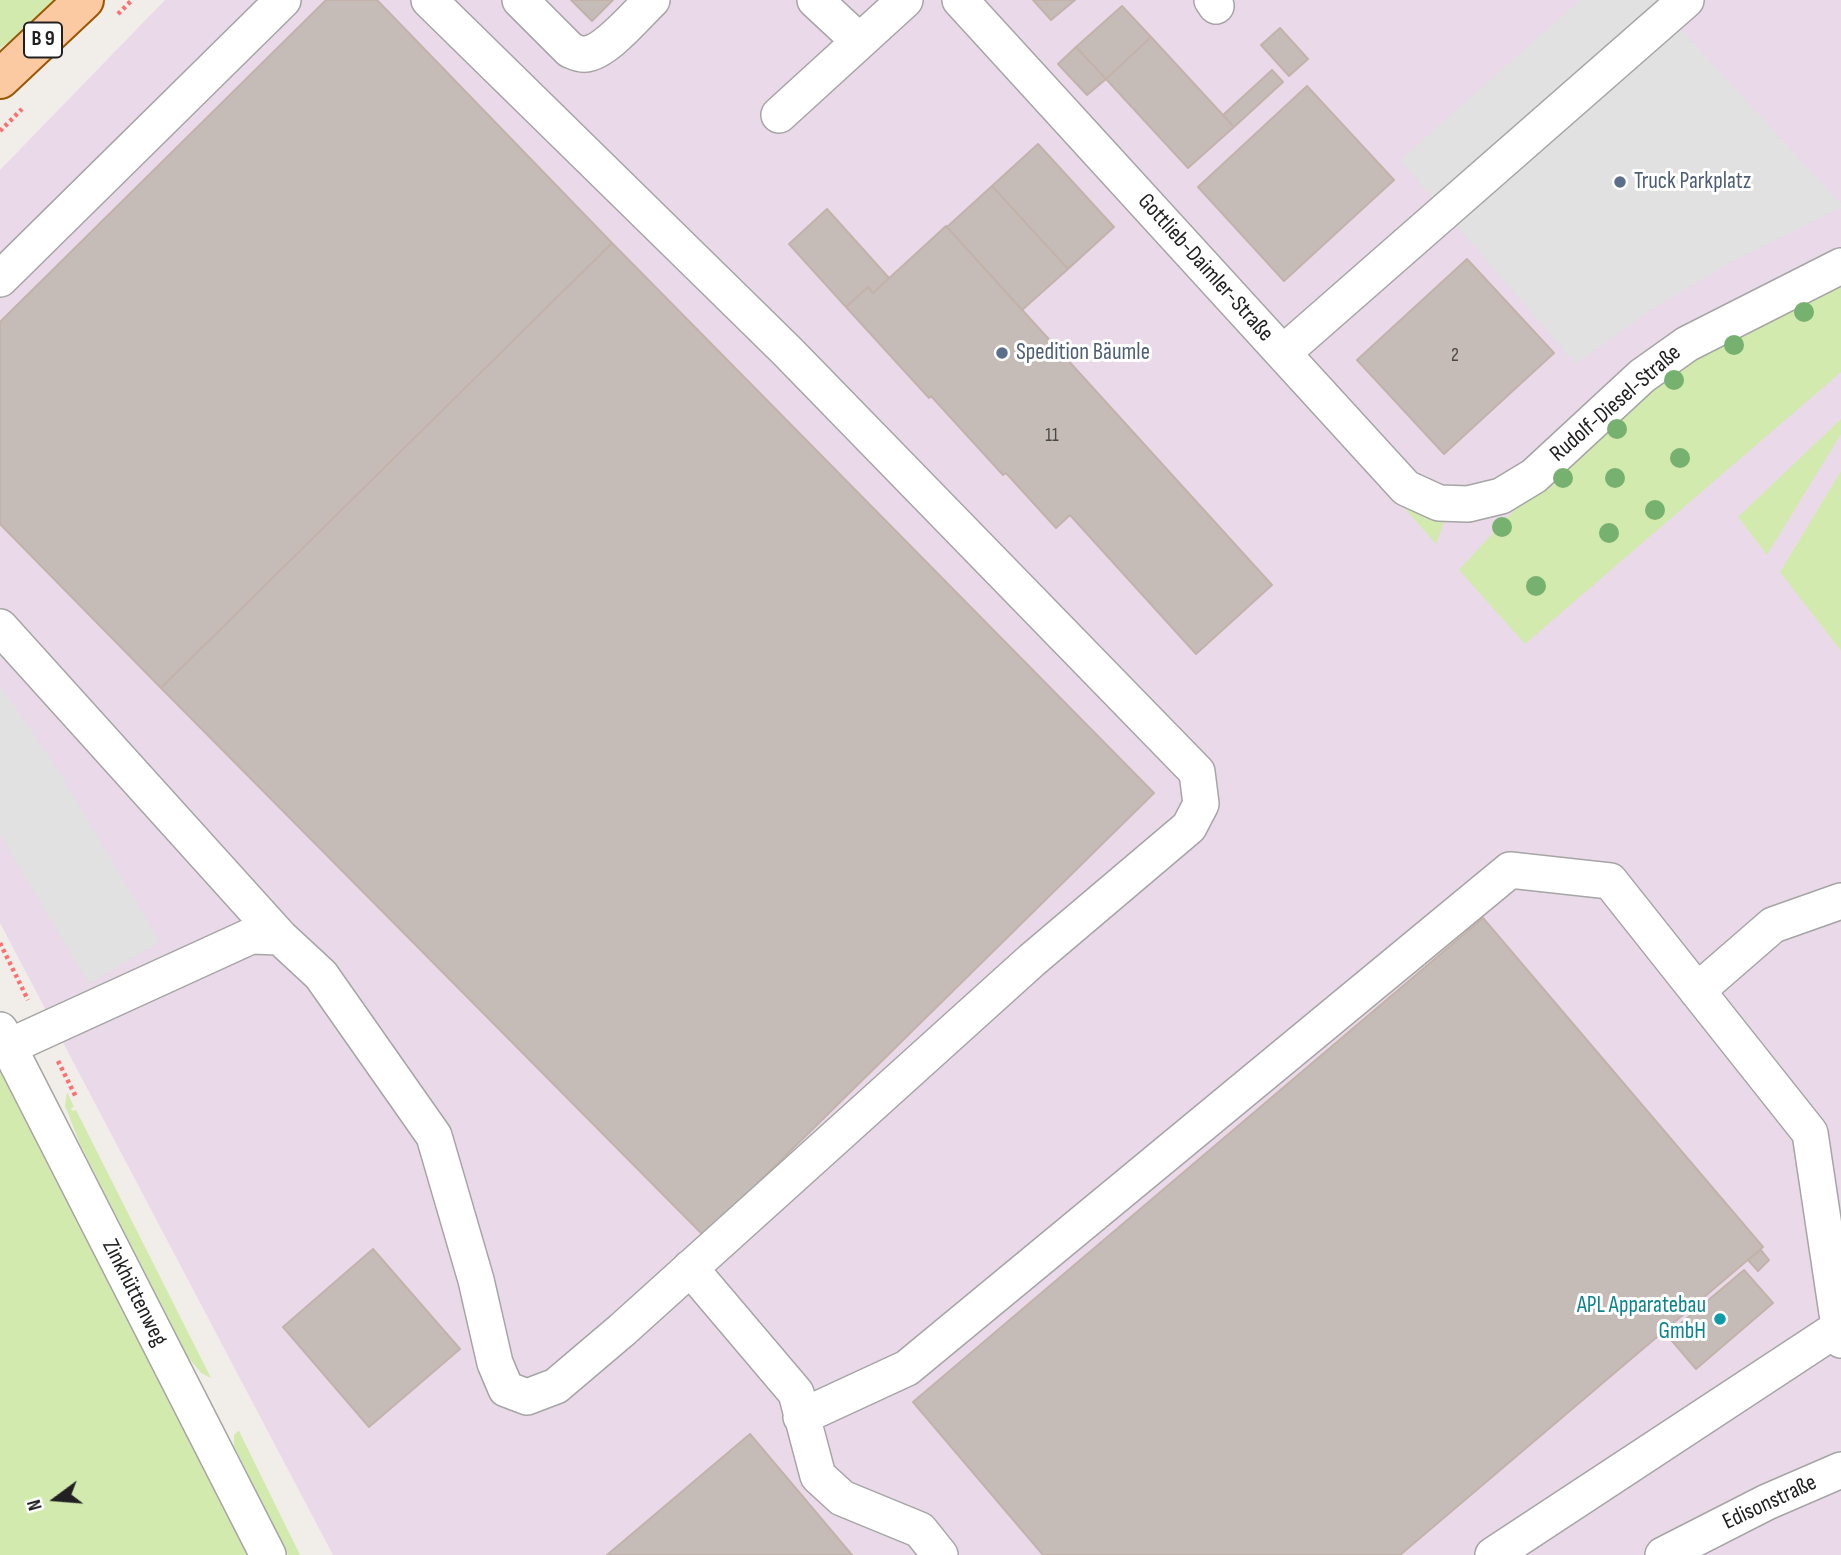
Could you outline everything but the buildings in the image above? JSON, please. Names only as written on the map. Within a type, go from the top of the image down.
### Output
[{"type":"main road","name":"B 9","points":[[0,79],[84,0]]},
{"type":"street","points":[[0,279],[283,0]]},
{"type":"street","points":[[0,627],[279,937],[321,975],[434,1136],[476,1280],[495,1363],[506,1389],[527,1397],[556,1386],[1032,960],[1189,827],[1201,804],[1197,772],[787,351],[429,0]]},
{"type":"street","points":[[520,0],[570,50],[589,54],[608,41],[652,0]]},
{"type":"street","points":[[816,0],[859,41]]},
{"type":"street","points":[[779,115],[905,0]]},
{"type":"street","name":"Gottlieb-Daimler-Straße","points":[[960,0],[1406,488],[1439,503],[1468,504]]},
{"type":"street","points":[[1283,353],[1686,0]]},
{"type":"street","name":"Rudolf-Diesel-Straße","points":[[1468,504],[1501,496],[1534,476],[1642,376],[1686,344],[1841,267]]},
{"type":"street","points":[[802,1418],[907,1368],[1510,870],[1610,881],[1810,1133],[1840,1334],[1493,1555]]},
{"type":"street","points":[[1698,991],[1773,925],[1841,901]]},
{"type":"street","points":[[4,1038],[251,936],[279,937]]},
{"type":"street","name":"Zinkhüttenweg","points":[[4,1038],[268,1555]]},
{"type":"street","points":[[690,1268],[796,1394],[818,1476],[842,1498],[920,1530],[940,1555]]},
{"type":"street","name":"Edisonstraße","points":[[1663,1555],[1767,1502],[1841,1470]]},
{"type":"shaded area","points":[[165,0],[1841,0],[1841,1555],[333,1555],[0,923],[0,170]]},
{"type":"shaded area","name":"Truck Parkplatz","points":[[1580,0],[1654,0],[1841,204],[1841,208],[1728,264],[1654,308],[1576,364],[1400,160]]},
{"type":"shaded area","points":[[0,685],[60,773],[160,942],[89,984],[0,834]]},
{"type":"green space","points":[[0,0],[54,0],[19,35],[0,48]]},
{"type":"green space","points":[[1841,280],[1841,372],[1525,644],[1459,570],[1519,505],[1653,387],[1700,351]]},
{"type":"green space","points":[[1841,419],[1841,434],[1767,555],[1738,517]]},
{"type":"green space","points":[[1841,471],[1841,651],[1780,572]]},
{"type":"green space","points":[[1392,494],[1446,517],[1436,544]]},
{"type":"green space","points":[[0,1062],[252,1555],[0,1555]]},
{"type":"green space","points":[[67,1092],[74,1107],[71,1108],[72,1111],[76,1110],[211,1378],[201,1373],[188,1357],[80,1144],[65,1106]]},
{"type":"green space","points":[[238,1431],[300,1555],[288,1555],[234,1446],[234,1435]]},
{"type":"place","name":"Truck Parkplatz","points":[[1620,182]]},
{"type":"place","name":"Spedition Bäumle","points":[[1002,353]]},
{"type":"place","name":"APL Apparatebau GmbH","points":[[1720,1319]]}]
